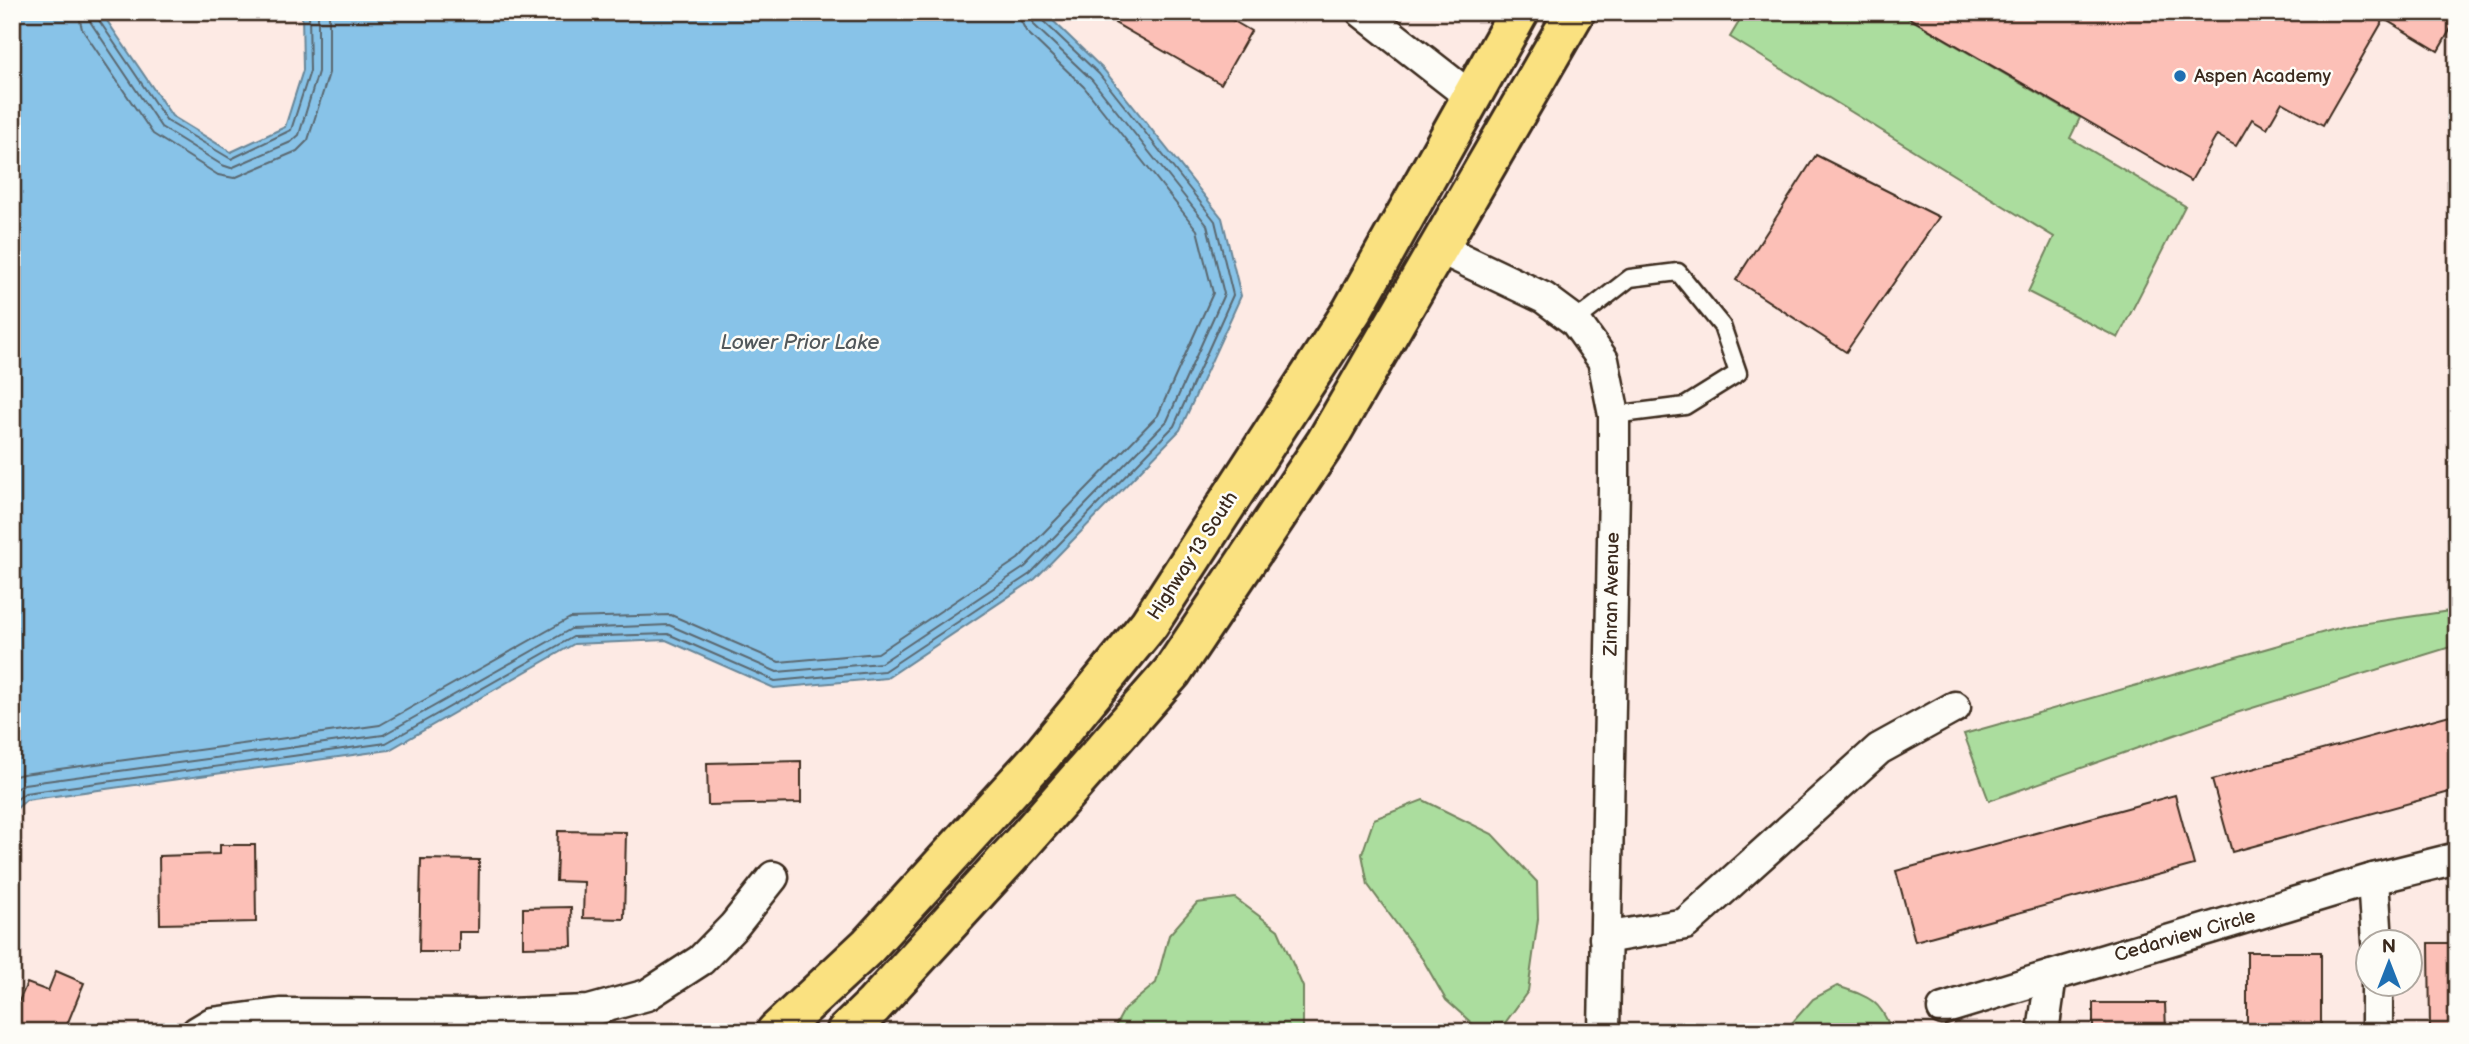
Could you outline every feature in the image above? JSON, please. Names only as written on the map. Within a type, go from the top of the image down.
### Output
[{"type":"main road","name":"Highway 13 South","points":[[776,1032],[868,946],[1042,755],[1149,624],[1352,312],[1520,12]]},
{"type":"main road","points":[[846,1032],[1023,842],[1172,672],[1326,442],[1576,12]]},
{"type":"street","points":[[1362,12],[1472,98]]},
{"type":"street","name":"Zinran Avenue","points":[[1439,248],[1544,298],[1575,321],[1603,360],[1614,415],[1604,1032]]},
{"type":"street","points":[[1605,938],[1685,924],[1879,749],[1955,707]]},
{"type":"street","name":"Cedarview Circle","points":[[1943,1009],[2372,879],[2457,858]]},
{"type":"street","points":[[197,1032],[212,1023],[280,1014],[478,1015],[589,1011],[647,995],[701,960],[734,926],[773,877]]},
{"type":"street","points":[[2372,879],[2376,928]]},
{"type":"street","points":[[2043,1032],[2050,976]]},
{"type":"street","points":[[2377,998],[2377,1032]]},
{"type":"lane","points":[[1575,321],[1630,278],[1678,272],[1723,326],[1738,373],[1685,406],[1614,415]]},
{"type":"green space","points":[[1745,12],[1898,12],[2080,118],[2070,138],[2185,206],[2118,338],[2028,292],[2054,237],[1730,37]]},
{"type":"green space","points":[[2457,610],[2457,645],[2236,713],[1989,801],[1964,734],[2346,626]]},
{"type":"green space","points":[[1423,800],[1492,834],[1537,882],[1538,919],[1528,991],[1505,1023],[1475,1026],[1446,1000],[1423,960],[1368,885],[1362,854],[1374,819]]},
{"type":"green space","points":[[1235,898],[1278,930],[1303,987],[1303,1027],[1299,1032],[1112,1032],[1124,1010],[1156,983],[1169,935],[1197,903]]},
{"type":"green space","points":[[1837,986],[1857,993],[1878,1006],[1892,1032],[1784,1032],[1813,999]]},
{"type":"water","name":"Lower Prior Lake","points":[[12,12],[101,12],[172,116],[231,152],[285,127],[303,70],[302,12],[1044,12],[1104,70],[1222,218],[1241,296],[1180,430],[1035,579],[887,678],[774,688],[666,640],[574,644],[389,750],[26,800],[12,813]]},
{"type":"building","points":[[1121,12],[1218,12],[1251,31],[1221,84],[1115,23]]},
{"type":"building","name":"Aspen Academy","points":[[1899,12],[2457,12],[2457,18],[2438,51],[2384,19],[2323,125],[2282,102],[2267,128],[2252,119],[2236,146],[2217,135],[2191,181]]},
{"type":"building","points":[[1816,155],[1939,217],[1846,352],[1736,280]]},
{"type":"building","points":[[2457,713],[2457,790],[2232,852],[2212,780]]},
{"type":"building","points":[[801,761],[801,803],[708,805],[707,763]]},
{"type":"building","points":[[2175,795],[2194,865],[1915,941],[1896,871]]},
{"type":"building","points":[[558,831],[626,832],[624,919],[583,918],[584,882],[556,881]]},
{"type":"building","points":[[220,845],[255,845],[256,922],[160,924],[159,856],[220,854]]},
{"type":"building","points":[[421,859],[479,860],[478,932],[459,932],[459,952],[419,952]]},
{"type":"building","points":[[571,907],[572,946],[523,947],[523,908]]},
{"type":"building","points":[[2429,943],[2457,943],[2457,1032],[2430,1032]]},
{"type":"building","points":[[2247,952],[2321,952],[2321,1032],[2247,1032]]},
{"type":"building","points":[[56,971],[84,983],[64,1032],[12,1032],[12,1017],[27,983],[48,991]]},
{"type":"building","points":[[2093,1003],[2165,1003],[2166,1032],[2093,1032]]},
{"type":"place","name":"Aspen Academy","points":[[2180,76]]}]
